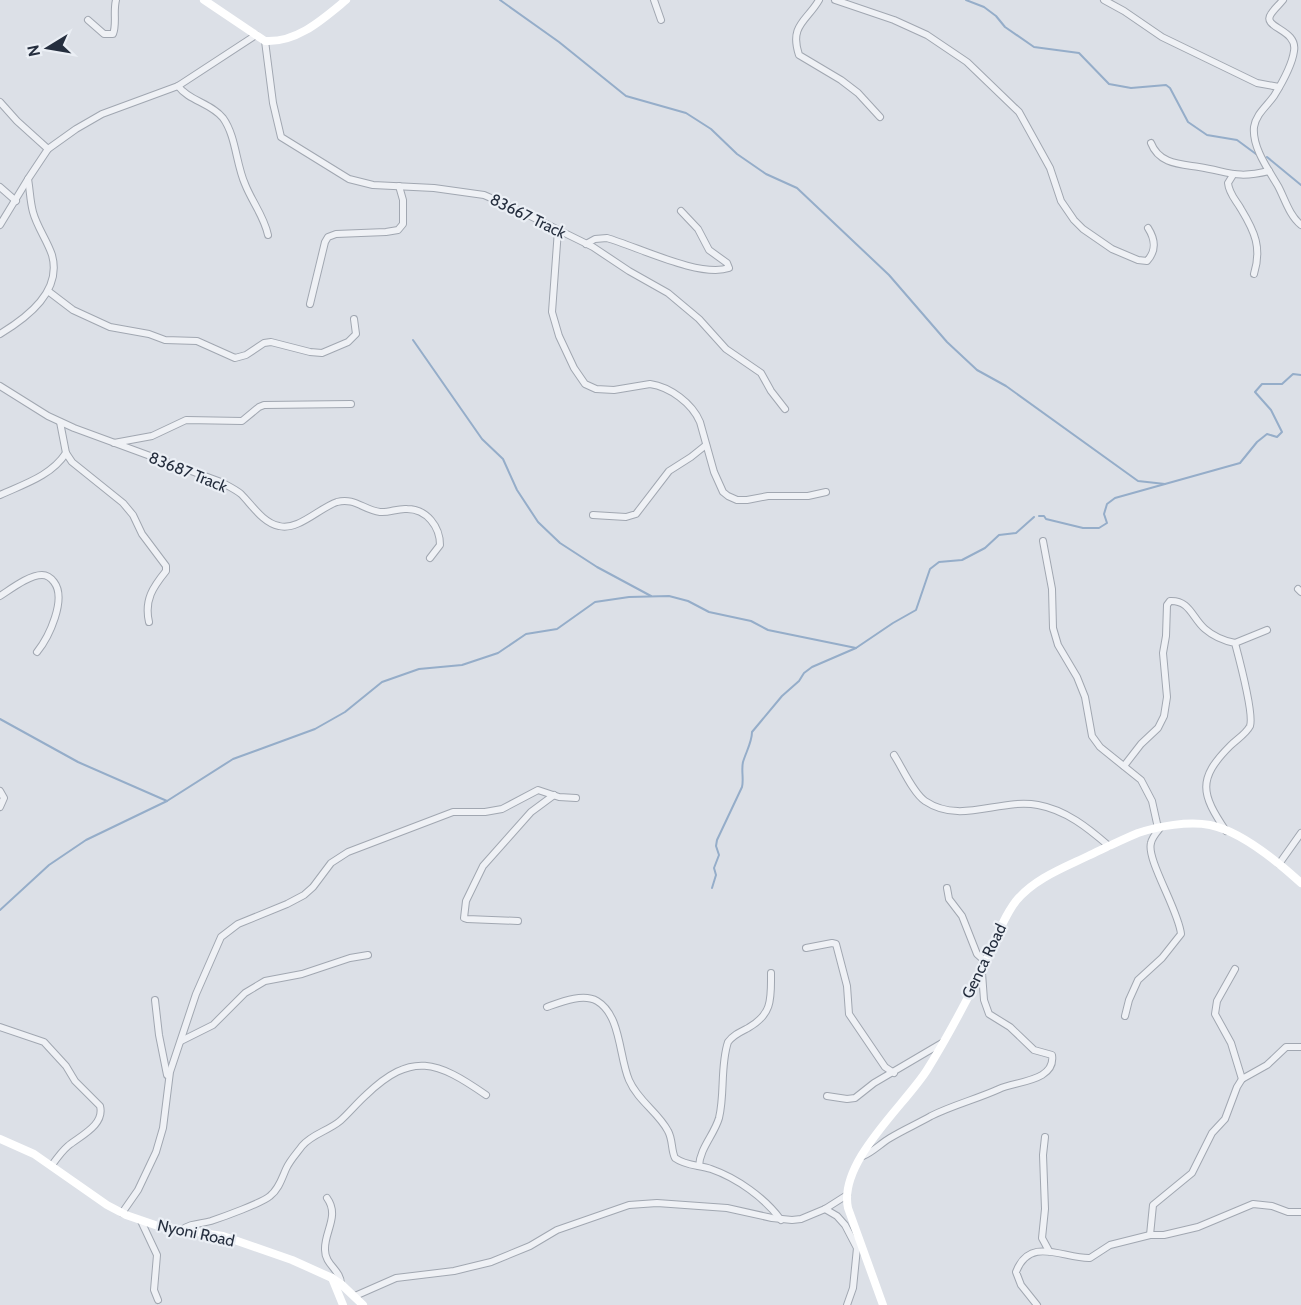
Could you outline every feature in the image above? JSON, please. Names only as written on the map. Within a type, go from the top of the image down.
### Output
[{"type":"street","points":[[88,20],[104,34],[113,34],[116,0]]},
{"type":"street","points":[[204,0],[265,41],[297,35],[346,0]]},
{"type":"street","points":[[654,0],[661,20]]},
{"type":"street","points":[[819,0],[798,26],[796,39],[799,55],[858,93],[880,117]]},
{"type":"street","points":[[834,0],[894,20],[927,35],[967,62],[1019,112],[1050,168],[1061,201],[1074,220],[1101,243],[1142,261],[1147,261],[1155,240],[1148,228]]},
{"type":"street","points":[[1104,0],[1162,37],[1257,83],[1279,87]]},
{"type":"street","points":[[1283,0],[1269,15],[1269,21],[1290,35],[1295,45],[1290,66],[1255,124],[1258,149],[1292,215],[1301,225]]},
{"type":"street","points":[[0,225],[48,149],[102,114],[178,86],[256,35]]},
{"type":"street","name":"83667 Track","points":[[265,41],[273,102],[282,137],[350,179],[373,185],[459,190],[484,195],[586,243],[629,272],[662,288],[676,299],[699,319],[726,349],[761,373],[785,409]]},
{"type":"street","points":[[178,86],[184,94],[219,115],[226,123],[244,184],[264,220],[268,235]]},
{"type":"street","points":[[0,102],[48,149]]},
{"type":"street","points":[[1151,143],[1155,152],[1172,163],[1233,175],[1269,171]]},
{"type":"street","points":[[1233,175],[1228,183],[1231,194],[1250,225],[1257,242],[1259,258],[1254,274]]},
{"type":"street","points":[[0,334],[20,321],[48,291],[54,277],[51,253],[33,211],[28,179]]},
{"type":"street","points":[[310,304],[328,237],[336,234],[394,231],[403,224],[403,201],[399,186]]},
{"type":"street","points":[[0,187],[16,201]]},
{"type":"street","points":[[586,243],[595,239],[607,238],[694,268],[717,270],[729,268],[727,263],[709,250],[698,229],[681,211]]},
{"type":"street","points":[[558,230],[552,312],[560,336],[581,380],[589,387],[596,389],[615,390],[650,384],[664,388],[685,401],[697,414],[718,482],[723,492],[733,499],[747,500],[777,495],[808,496],[826,492]]},
{"type":"street","points":[[48,291],[73,310],[110,327],[149,334],[165,340],[197,341],[235,358],[246,355],[264,343],[272,342],[322,353],[348,342],[356,334],[354,319]]},
{"type":"street","name":"83687 Track","points":[[0,386],[60,422],[221,483],[238,492],[268,521],[278,526],[294,525],[326,507],[347,500],[380,512],[411,509],[429,519],[439,531],[440,545],[430,558]]},
{"type":"street","points":[[114,443],[152,436],[186,420],[242,421],[264,405],[351,404]]},
{"type":"street","points":[[60,422],[66,453],[72,462],[123,502],[166,566],[166,571],[153,586],[147,601],[146,611],[149,622]]},
{"type":"street","points":[[593,515],[626,517],[636,514],[669,471],[706,445]]},
{"type":"street","points":[[0,495],[48,471],[57,465],[66,453]]},
{"type":"street","points":[[1043,541],[1052,589],[1053,628],[1058,645],[1077,677],[1085,697],[1092,736],[1100,747],[1141,780],[1147,789],[1159,828],[1151,841],[1150,852],[1167,890],[1181,933],[1162,958],[1138,980],[1125,1016]]},
{"type":"street","points":[[0,596],[31,578],[41,575],[50,577],[54,582],[59,598],[46,641],[37,651]]},
{"type":"street","points":[[1124,766],[1141,744],[1158,728],[1164,716],[1167,697],[1163,652],[1167,603],[1182,602],[1204,628],[1223,640],[1235,643],[1267,630]]},
{"type":"street","points":[[1227,831],[1210,803],[1206,777],[1215,762],[1244,734],[1250,725],[1251,715],[1235,643]]},
{"type":"street","points":[[894,755],[918,794],[926,802],[962,813],[1005,804],[1038,805],[1075,819],[1109,846]]},
{"type":"street","points":[[0,790],[4,798],[0,807]]},
{"type":"street","points":[[122,1213],[138,1190],[156,1152],[163,1128],[168,1079],[196,994],[221,937],[238,924],[304,895],[331,863],[341,855],[453,812],[494,811],[538,790],[576,798]]},
{"type":"street","points":[[518,921],[464,918],[466,901],[483,866],[531,812],[554,795]]},
{"type":"street","name":"Genca Road","points":[[847,1195],[850,1180],[863,1156],[891,1114],[926,1071],[986,962],[1006,917],[1023,893],[1043,878],[1139,833],[1159,828],[1204,824],[1227,831],[1279,864],[1301,883]]},
{"type":"street","points":[[1279,864],[1301,833]]},
{"type":"street","points":[[946,888],[949,899],[962,916],[977,954],[986,962]]},
{"type":"street","points":[[806,948],[832,943],[836,945],[847,986],[849,1014],[885,1067],[894,1073]]},
{"type":"street","points":[[180,1042],[213,1025],[237,1000],[257,984],[272,978],[297,975],[350,958],[368,955]]},
{"type":"street","points":[[1235,969],[1217,1001],[1215,1014],[1231,1043],[1242,1079]]},
{"type":"street","points":[[863,1156],[891,1137],[940,1112],[1014,1083],[1040,1077],[1046,1072],[1052,1055],[1034,1050],[1014,1031],[986,1011],[981,970]]},
{"type":"street","points":[[699,1166],[703,1150],[720,1115],[728,1042],[754,1024],[770,1006],[771,973]]},
{"type":"street","points":[[547,1007],[580,998],[593,999],[603,1006],[615,1026],[629,1080],[641,1100],[668,1131],[675,1158],[686,1164],[721,1173],[752,1191],[781,1220]]},
{"type":"street","points":[[155,1000],[168,1079]]},
{"type":"street","points":[[0,1027],[44,1042],[101,1109],[91,1128],[66,1148],[52,1165]]},
{"type":"street","points":[[827,1096],[855,1098],[874,1083],[942,1043]]},
{"type":"street","points":[[1150,1235],[1153,1205],[1192,1173],[1212,1133],[1225,1119],[1242,1079],[1267,1065],[1286,1047],[1301,1047]]},
{"type":"street","points":[[181,1230],[189,1225],[217,1219],[268,1198],[279,1185],[291,1161],[308,1140],[339,1122],[368,1092],[398,1070],[417,1064],[429,1066],[454,1074],[486,1095]]},
{"type":"street","points":[[1045,1137],[1043,1155],[1045,1209],[1042,1238],[1050,1251]]},
{"type":"street","name":"Nyoni Road","points":[[0,1139],[34,1154],[122,1213],[161,1227],[223,1236],[292,1260],[332,1278],[363,1305]]},
{"type":"street","points":[[355,1296],[396,1278],[454,1271],[491,1262],[530,1246],[557,1230],[629,1205],[657,1203],[727,1208],[781,1220],[801,1219],[825,1209],[847,1195],[853,1225],[883,1305]]},
{"type":"street","points":[[327,1198],[331,1205],[332,1215],[325,1252],[329,1263],[341,1277],[341,1284]]},
{"type":"street","points":[[1037,1305],[1021,1286],[1016,1272],[1027,1257],[1038,1251],[1090,1258],[1110,1245],[1198,1227],[1254,1204],[1272,1206],[1288,1212],[1301,1212]]},
{"type":"street","points":[[825,1209],[837,1216],[845,1225],[857,1248],[854,1288],[848,1305]]},
{"type":"street","points":[[141,1221],[157,1255],[154,1290],[158,1300]]},
{"type":"street","points":[[332,1278],[343,1305]]},
{"type":"waterway","points":[[500,0],[559,42],[626,96],[686,113],[711,129],[737,154],[766,174],[797,188],[889,275],[947,342],[977,370],[1006,386],[1138,481],[1165,484]]},
{"type":"waterway","points":[[966,0],[984,7],[1005,27],[1034,47],[1079,53],[1109,84],[1131,88],[1166,85],[1170,88],[1188,122],[1207,135],[1237,140],[1256,154]]},
{"type":"waterway","points":[[1267,157],[1301,185]]},
{"type":"waterway","points":[[413,340],[482,439],[503,459],[517,490],[538,522],[560,543],[597,567],[651,596]]},
{"type":"waterway","points":[[1039,516],[1083,528],[1099,528],[1107,523],[1104,514],[1107,504],[1115,498],[1240,463],[1257,442],[1267,434],[1277,437],[1282,432],[1271,410],[1255,392],[1262,384],[1282,384],[1293,374],[1301,375]]},
{"type":"waterway","points":[[712,888],[716,875],[714,868],[719,855],[717,840],[742,787],[743,762],[752,732],[782,696],[812,667],[856,648],[916,610],[930,569],[939,562],[962,560],[985,548],[999,535],[1016,533],[1034,517]]},
{"type":"waterway","points":[[0,719],[78,762],[167,801],[233,759],[315,729],[345,712],[382,682],[419,669],[462,665],[498,653],[526,634],[557,629],[595,602],[629,597],[669,596],[688,601],[709,612],[751,621],[768,630],[856,648]]},
{"type":"waterway","points":[[0,910],[49,865],[86,840],[167,801]]}]
